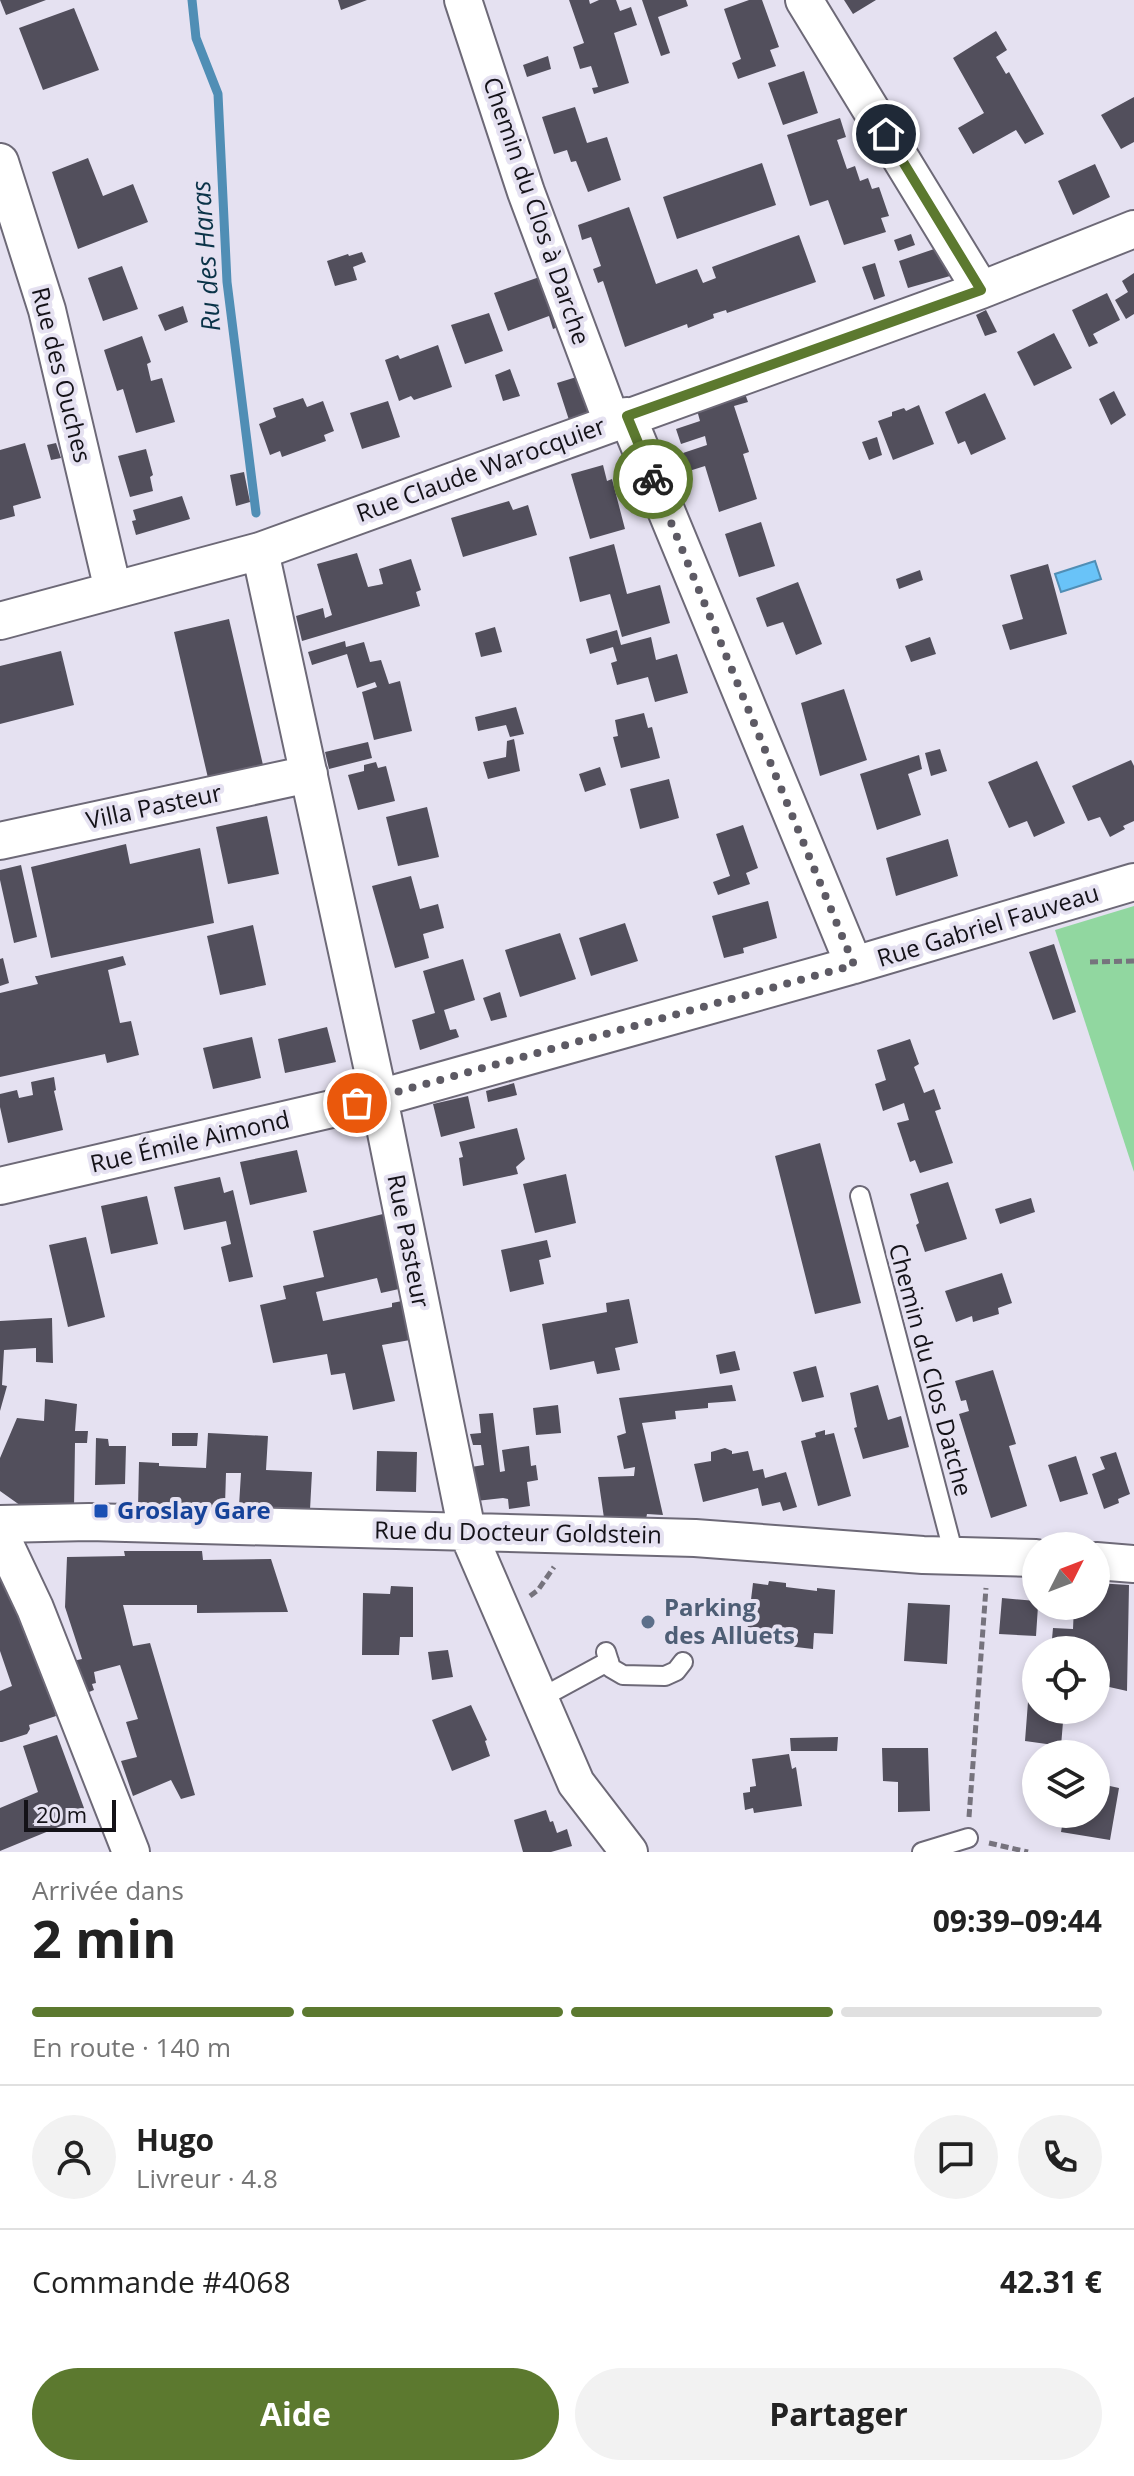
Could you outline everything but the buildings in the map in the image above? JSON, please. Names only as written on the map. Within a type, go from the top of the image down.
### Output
[{"type":"street","name":"Chemin du Clos à Darche","points":[[463,0],[526,192],[854,965]]},
{"type":"street","points":[[804,0],[981,290]]},
{"type":"street","name":"Rue des Ouches","points":[[0,162],[47,310],[113,590]]},
{"type":"street","name":"Rue Claude Warocquier","points":[[0,621],[260,551],[981,290],[1134,229]]},
{"type":"street","name":"Rue Pasteur","points":[[260,551],[379,1098],[467,1531],[576,1783],[629,1852]]},
{"type":"street","name":"Villa Pasteur","points":[[0,841],[309,774]]},
{"type":"street","name":"Rue Gabriel Fauveau","points":[[379,1098],[854,965],[1134,882]]},
{"type":"street","name":"Rue Émile Aimond","points":[[0,1186],[379,1098]]},
{"type":"street","name":"Rue du Docteur Goldstein","points":[[0,1524],[89,1522],[695,1538],[1022,1557]]},
{"type":"street","points":[[0,1534],[35,1608],[131,1852]]},
{"type":"street","points":[[1110,1562],[1134,1564]]},
{"type":"lane","name":"Chemin du Clos Datche","points":[[860,1196],[971,1555]]},
{"type":"lane","points":[[539,1699],[607,1657],[611,1668],[623,1675],[637,1676],[665,1676],[676,1671],[683,1662]]},
{"type":"lane","points":[[922,1852],[968,1838]]},
{"type":"path","points":[[1090,962],[1134,961]]},
{"type":"path","points":[[503,1616],[538,1590],[563,1553],[564,1534]]},
{"type":"path","points":[[971,1555],[968,1838],[1028,1852]]},
{"type":"green space","points":[[1134,906],[1134,1172],[1055,930]]},
{"type":"water","points":[[1095,561],[1101,579],[1061,592],[1055,574]]},
{"type":"waterway","name":"Ru des Haras","points":[[192,0],[196,38],[218,94],[227,282],[256,513]]},
{"type":"way so far","points":[[357,1103],[854,965],[653,479]]},
{"type":"place","name":"Groslay Gare","points":[[101,1511]]},
{"type":"place","name":"Parking des Alluets","points":[[648,1622]]},
{"type":"route","points":[[653,479],[627,416],[981,290],[886,134]]}]
